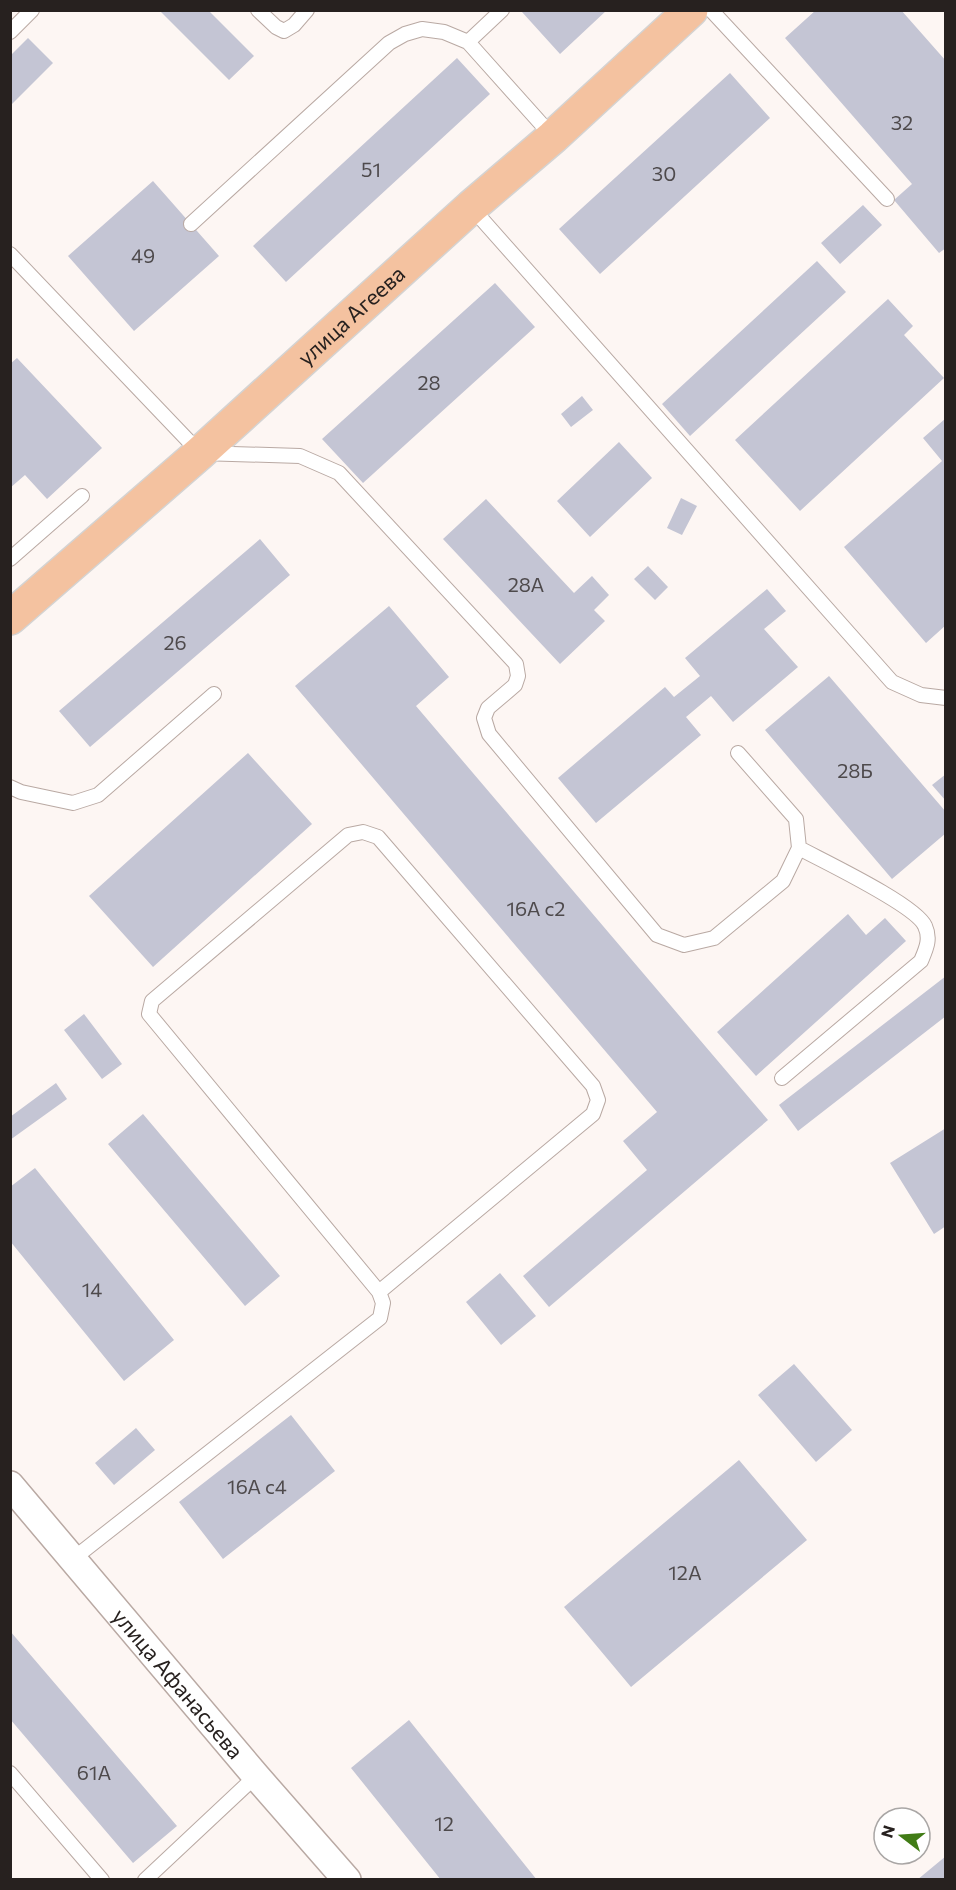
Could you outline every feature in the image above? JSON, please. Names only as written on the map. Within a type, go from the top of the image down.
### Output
[{"type":"highway","name":"улица Агеева","points":[[10,618],[200,453],[471,207],[553,137],[691,10]]},
{"type":"street","name":"улица Афанасьева","points":[[10,1485],[347,1880]]},
{"type":"lane","points":[[10,32],[32,10]]},
{"type":"lane","points":[[258,10],[276,27],[284,31],[294,25],[307,10]]},
{"type":"lane","points":[[468,42],[502,10]]},
{"type":"lane","points":[[711,10],[887,199]]},
{"type":"lane","points":[[191,224],[389,43],[405,34],[422,29],[444,32],[468,42],[553,137]]},
{"type":"lane","points":[[471,207],[892,682],[921,695],[945,698]]},
{"type":"lane","points":[[10,254],[200,453],[300,456],[339,473],[516,664],[518,676],[515,685],[488,708],[484,718],[489,734],[657,935],[684,945],[714,938],[783,882],[799,848],[796,819],[738,753]]},
{"type":"lane","points":[[10,559],[82,496]]},
{"type":"lane","points":[[10,786],[21,792],[73,804],[98,795],[214,693]]},
{"type":"lane","points":[[73,1559],[380,1318],[383,1303],[379,1292],[149,1014],[152,1001],[348,835],[363,832],[378,837],[593,1086],[598,1100],[593,1114],[379,1292]]},
{"type":"lane","points":[[782,1078],[921,961],[928,945],[925,925],[906,906],[799,848]]},
{"type":"lane","points":[[10,1773],[102,1880]]},
{"type":"lane","points":[[145,1880],[256,1776]]},
{"type":"building","points":[[159,10],[208,10],[254,56],[229,80]]},
{"type":"building","points":[[524,10],[607,10],[560,54],[522,12]]},
{"type":"building","points":[[816,10],[901,10],[946,61],[946,248],[939,253],[894,200],[912,184],[785,38]]},
{"type":"building","points":[[28,38],[53,63],[10,106],[10,56]]},
{"type":"building","points":[[457,58],[490,94],[286,282],[253,246]]},
{"type":"building","points":[[730,73],[770,118],[600,274],[559,229]]},
{"type":"building","points":[[153,181],[219,256],[134,331],[68,256]]},
{"type":"building","points":[[863,205],[882,225],[840,264],[821,243]]},
{"type":"building","points":[[817,261],[846,292],[690,436],[662,404]]},
{"type":"building","points":[[495,283],[535,327],[363,483],[322,439]]},
{"type":"building","points":[[888,299],[913,326],[904,335],[944,378],[800,511],[735,440]]},
{"type":"building","points":[[17,358],[102,448],[47,499],[25,475],[10,488],[10,364]]},
{"type":"building","points":[[582,396],[593,410],[571,427],[561,414]]},
{"type":"building","points":[[946,418],[946,625],[926,643],[844,547],[942,461],[923,438]]},
{"type":"building","points":[[619,442],[652,478],[590,537],[557,501]]},
{"type":"building","points":[[681,498],[697,506],[682,535],[667,528]]},
{"type":"building","points":[[486,499],[574,593],[592,576],[609,595],[594,610],[605,621],[560,664],[443,539]]},
{"type":"building","points":[[260,539],[290,575],[90,747],[59,711]]},
{"type":"building","points":[[648,566],[668,587],[655,600],[634,579]]},
{"type":"building","points":[[767,589],[786,611],[764,629],[798,667],[733,722],[711,696],[686,717],[701,735],[596,823],[558,778],[665,687],[674,697],[700,676],[685,658]]},
{"type":"building","points":[[389,606],[449,677],[416,706],[768,1120],[549,1307],[523,1276],[647,1170],[623,1141],[657,1112],[295,686]]},
{"type":"building","points":[[829,676],[946,812],[946,833],[892,879],[765,730]]},
{"type":"building","points":[[248,753],[312,824],[153,967],[89,896]]},
{"type":"building","points":[[946,774],[946,801],[932,785]]},
{"type":"building","points":[[848,914],[866,935],[885,918],[906,941],[756,1076],[717,1032]]},
{"type":"building","points":[[946,976],[946,1016],[798,1131],[779,1105]]},
{"type":"building","points":[[84,1014],[122,1064],[102,1079],[64,1030]]},
{"type":"building","points":[[56,1083],[67,1099],[10,1140],[10,1117]]},
{"type":"building","points":[[143,1114],[280,1276],[245,1306],[108,1144]]},
{"type":"building","points":[[946,1128],[946,1226],[934,1234],[890,1163]]},
{"type":"building","points":[[35,1168],[174,1340],[124,1381],[10,1241],[10,1187]]},
{"type":"building","points":[[500,1273],[536,1316],[501,1345],[466,1302]]},
{"type":"building","points":[[794,1364],[852,1430],[816,1462],[758,1395]]},
{"type":"building","points":[[291,1415],[335,1471],[223,1559],[179,1502]]},
{"type":"building","points":[[136,1428],[155,1450],[114,1485],[95,1463]]},
{"type":"building","points":[[739,1460],[807,1540],[631,1687],[564,1607]]},
{"type":"building","points":[[10,1631],[177,1826],[133,1863],[10,1719]]},
{"type":"building","points":[[409,1720],[537,1880],[441,1880],[351,1768]]},
{"type":"building","points":[[946,1856],[946,1880],[917,1880]]}]
